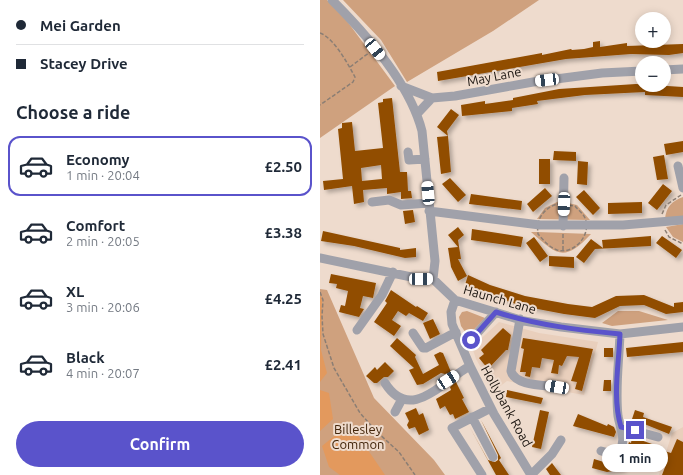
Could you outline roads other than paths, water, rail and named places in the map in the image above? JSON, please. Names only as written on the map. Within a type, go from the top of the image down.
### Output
[{"type":"street","points":[[320,258],[421,279],[433,279],[435,261],[422,131],[417,114],[401,86],[375,49],[332,0]]},
{"type":"street","points":[[671,70],[683,69]]},
{"type":"street","name":"May Lane","points":[[401,86],[432,98],[455,96],[533,82],[602,73],[635,71]]},
{"type":"street","points":[[417,114],[432,98]]},
{"type":"street","points":[[408,152],[409,160],[425,159]]},
{"type":"street","points":[[678,166],[683,188]]},
{"type":"street","points":[[563,226],[564,178]]},
{"type":"street","points":[[372,202],[389,200],[401,205],[429,207],[521,224],[623,226],[683,220]]},
{"type":"street","points":[[356,330],[382,295],[393,272]]},
{"type":"street","name":"Haunch Lane","points":[[433,279],[455,300],[520,319],[561,328],[620,334],[683,327]]},
{"type":"street","name":"Hollybank Road","points":[[455,300],[450,316],[470,366],[491,408],[531,475],[552,454],[561,440]]},
{"type":"street","points":[[463,349],[496,312]]},
{"type":"street","points":[[520,319],[512,375],[518,381],[557,387]]},
{"type":"street","points":[[413,332],[423,348],[426,348],[456,332]]},
{"type":"street","points":[[601,452],[613,454],[618,452],[622,445],[623,437],[616,394],[620,334]]},
{"type":"street","points":[[385,383],[390,391],[407,401],[423,398],[470,366]]},
{"type":"street","points":[[395,412],[402,399]]},
{"type":"street","points":[[482,475],[452,428],[491,408]]},
{"type":"street","points":[[472,417],[493,457]]},
{"type":"street","points":[[621,427],[658,437]]},
{"type":"park label","name":"Billesley Common","points":[[358,436]]}]
